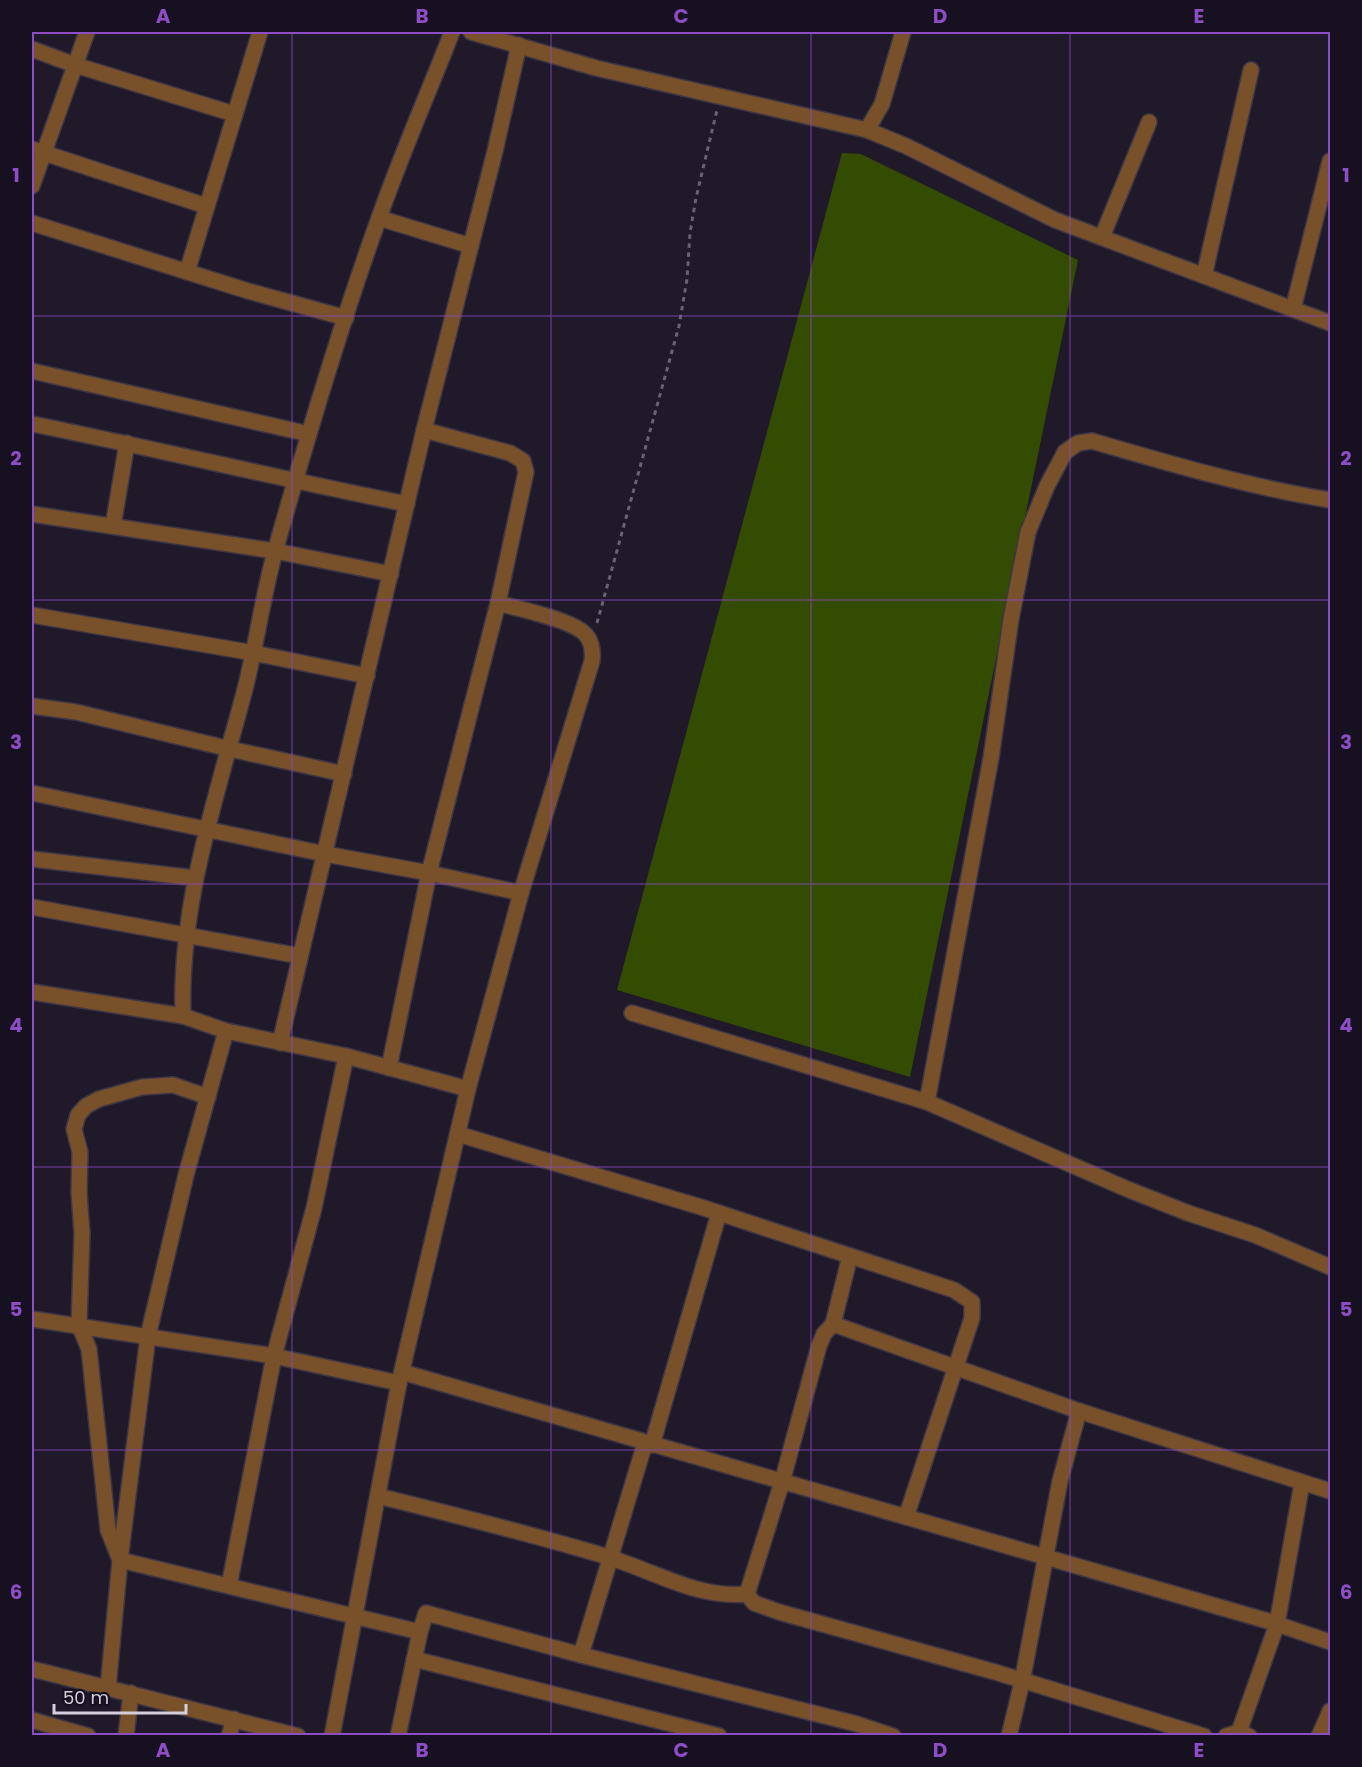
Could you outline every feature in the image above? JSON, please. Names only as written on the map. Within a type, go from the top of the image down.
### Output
[{"type":"street","points":[[32,186],[37,151],[87,32]]},
{"type":"street","points":[[187,272],[260,32]]},
{"type":"street","points":[[183,1016],[186,935],[195,878],[254,653],[275,551],[309,434],[379,218],[452,32]]},
{"type":"street","points":[[471,32],[596,68],[867,130],[906,146],[1055,220],[1330,323]]},
{"type":"street","points":[[867,130],[882,104],[903,32]]},
{"type":"street","points":[[280,1042],[424,430],[519,45]]},
{"type":"street","points":[[32,49],[75,65],[234,114]]},
{"type":"street","points":[[1204,276],[1251,70]]},
{"type":"street","points":[[1102,237],[1149,122]]},
{"type":"street","points":[[37,151],[207,206]]},
{"type":"street","points":[[1293,309],[1330,161]]},
{"type":"street","points":[[379,218],[471,246]]},
{"type":"street","points":[[32,223],[187,272],[346,318]]},
{"type":"street","points":[[32,371],[309,434]]},
{"type":"street","points":[[32,424],[407,504]]},
{"type":"street","points":[[389,1068],[429,873],[498,603],[526,472],[523,461],[510,453],[424,430]]},
{"type":"street","points":[[927,1102],[991,758],[1011,619],[1028,532],[1047,486],[1065,452],[1078,442],[1092,441],[1180,467],[1280,492],[1330,500]]},
{"type":"street","points":[[113,526],[127,443]]},
{"type":"street","points":[[32,514],[275,551],[391,574]]},
{"type":"street","points":[[332,1736],[401,1378],[468,1089],[521,893],[592,661],[593,654],[585,633],[571,625],[498,603]]},
{"type":"street","points":[[32,615],[254,653],[367,676]]},
{"type":"street","points":[[32,706],[76,712],[344,774]]},
{"type":"street","points":[[32,793],[325,855],[429,873],[521,893]]},
{"type":"street","points":[[32,859],[195,878]]},
{"type":"street","points":[[32,907],[300,956]]},
{"type":"street","points":[[32,992],[183,1016],[226,1031],[346,1056],[468,1089]]},
{"type":"street","points":[[632,1013],[927,1102],[1127,1189],[1188,1213],[1255,1235],[1330,1267]]},
{"type":"street","points":[[108,1688],[120,1560],[148,1336],[186,1175],[226,1031]]},
{"type":"street","points":[[230,1586],[274,1356],[314,1208],[346,1056]]},
{"type":"street","points":[[120,1560],[108,1530],[89,1349],[79,1325],[82,1233],[79,1193],[80,1152],[74,1130],[78,1115],[86,1106],[99,1099],[142,1086],[173,1085],[208,1097]]},
{"type":"street","points":[[458,1134],[718,1213],[850,1256],[954,1290],[972,1302],[972,1318],[906,1516]]},
{"type":"street","points":[[581,1655],[718,1213]]},
{"type":"street","points":[[747,1594],[782,1482],[819,1346],[824,1334],[833,1324],[850,1256]]},
{"type":"street","points":[[32,1319],[401,1378],[906,1516],[1277,1624],[1330,1642]]},
{"type":"street","points":[[833,1324],[1079,1411],[1330,1491]]},
{"type":"street","points":[[1009,1736],[1047,1557],[1060,1481],[1079,1411]]},
{"type":"street","points":[[1238,1734],[1277,1624],[1302,1483]]},
{"type":"street","points":[[378,1496],[485,1522],[610,1558],[700,1591],[731,1595],[747,1594]]},
{"type":"street","points":[[120,1560],[420,1632]]},
{"type":"street","points":[[747,1594],[754,1603],[779,1612],[984,1669],[1204,1736]]},
{"type":"street","points":[[398,1736],[426,1613],[581,1655],[845,1721],[893,1736]]},
{"type":"street","points":[[414,1659],[719,1736]]},
{"type":"street","points":[[32,1669],[298,1736]]},
{"type":"street","points":[[126,1736],[131,1694]]},
{"type":"street","points":[[1319,1736],[1330,1711]]},
{"type":"street","points":[[229,1736],[234,1719]]},
{"type":"street","points":[[32,1720],[88,1736]]},
{"type":"path","points":[[589,640],[597,623],[649,440],[678,326],[687,279],[690,233],[696,198],[720,97]]},
{"type":"green space","points":[[842,153],[861,154],[1078,260],[910,1077],[617,990]]}]
